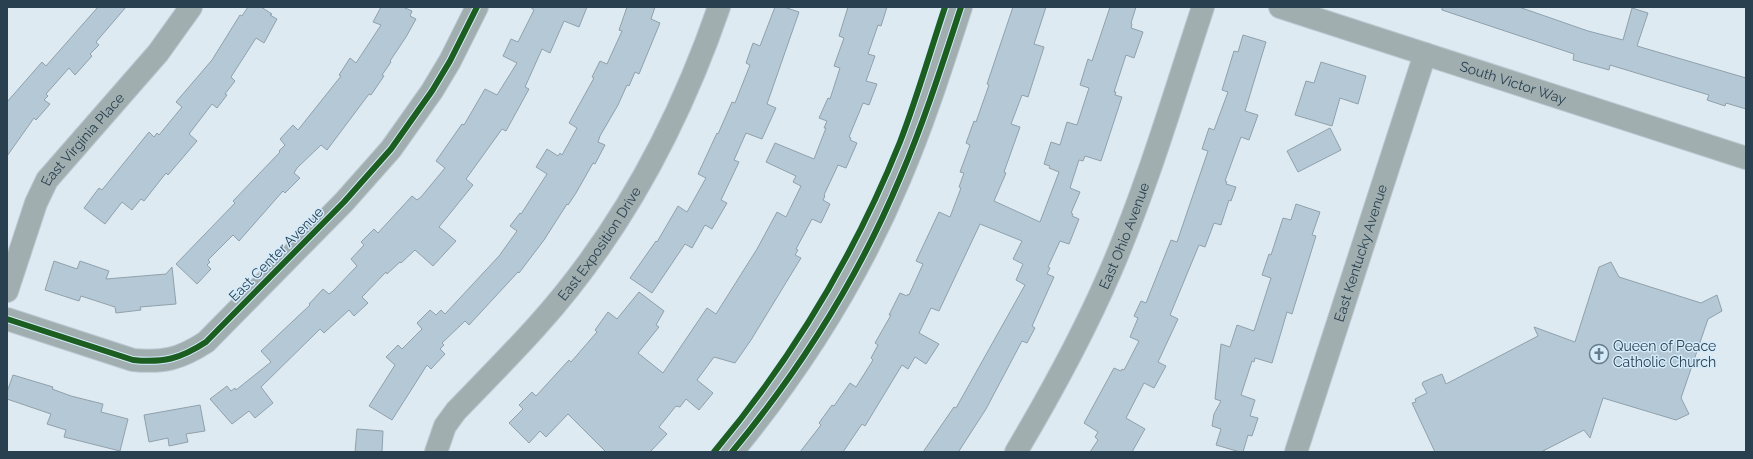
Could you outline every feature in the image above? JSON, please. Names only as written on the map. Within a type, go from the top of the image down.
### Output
[{"type":"street","name":"East Virginia Place","points":[[7,291],[36,203],[47,180],[158,53],[191,7]]},
{"type":"street","name":"East Center Avenue","points":[[7,320],[133,360],[151,362],[173,359],[190,352],[206,342],[344,202],[391,149],[432,91],[450,61],[477,7]]},
{"type":"street","name":"East Exposition Drive","points":[[436,452],[445,426],[456,411],[538,325],[596,252],[622,212],[647,172],[669,130],[692,80],[719,7]]},
{"type":"street","points":[[732,452],[784,385],[817,336],[875,233],[900,179],[922,124],[961,7]]},
{"type":"street","name":"East Ohio Avenue","points":[[1016,452],[1048,398],[1081,335],[1111,271],[1138,204],[1203,7]]},
{"type":"street","name":"South Victor Way","points":[[1280,7],[1746,158]]},
{"type":"street","name":"East Kentucky Avenue","points":[[1296,452],[1425,54]]},
{"type":"building","points":[[98,7],[126,7],[96,42],[99,45],[90,54],[92,56],[75,75],[69,68],[46,94],[48,96],[44,100],[50,104],[36,120],[34,118],[7,156],[7,102],[42,62],[46,66]]},
{"type":"building","points":[[248,7],[261,7],[277,19],[264,43],[256,38],[231,77],[235,81],[225,94],[227,95],[217,108],[212,104],[189,134],[197,141],[168,175],[166,173],[144,201],[141,199],[132,210],[122,202],[105,224],[84,208],[99,188],[102,190],[149,132],[154,137],[157,133],[159,135],[182,107],[176,102],[212,60],[240,15],[242,16]]},
{"type":"building","points":[[381,7],[403,7],[412,11],[410,16],[416,19],[382,75],[384,76],[371,95],[369,94],[327,150],[321,145],[297,168],[294,173],[300,178],[285,193],[283,191],[239,241],[233,235],[208,260],[210,262],[207,265],[211,269],[197,284],[176,264],[235,203],[233,201],[280,152],[279,151],[285,145],[280,139],[293,125],[298,130],[341,76],[339,75],[350,58],[356,63],[381,25],[373,22]]},
{"type":"building","points":[[530,7],[587,7],[579,27],[564,21],[550,53],[542,49],[525,87],[529,89],[506,131],[502,129],[466,179],[473,185],[439,227],[456,241],[433,266],[415,250],[387,274],[386,272],[362,297],[368,303],[354,316],[349,310],[324,333],[320,329],[261,387],[273,403],[255,418],[249,411],[232,424],[210,399],[227,386],[231,391],[235,388],[236,390],[271,362],[261,351],[310,305],[309,304],[323,289],[329,294],[333,291],[357,266],[351,259],[364,245],[361,242],[374,229],[378,233],[412,196],[417,200],[421,197],[445,168],[436,161],[462,124],[464,125],[485,89],[497,95],[517,63],[503,56],[511,39],[518,42],[534,10]]},
{"type":"building","points":[[627,7],[655,7],[651,19],[660,23],[639,74],[635,72],[629,86],[627,85],[618,105],[600,136],[598,142],[605,145],[595,164],[593,163],[568,205],[567,204],[544,240],[519,273],[518,272],[469,325],[465,321],[442,343],[444,345],[440,349],[445,354],[431,369],[427,365],[392,420],[369,406],[395,365],[386,357],[398,345],[402,349],[422,329],[417,323],[430,310],[436,315],[441,310],[445,314],[499,256],[517,231],[510,226],[520,213],[521,214],[547,174],[536,167],[547,149],[558,156],[560,153],[562,155],[577,128],[569,123],[594,78],[592,77],[600,61],[607,64],[622,31],[619,30]]},
{"type":"building","points":[[775,7],[784,7],[799,12],[767,104],[776,108],[762,139],[746,133],[734,160],[739,162],[721,200],[727,203],[712,229],[705,225],[692,248],[685,244],[652,293],[630,278],[656,241],[657,242],[678,206],[687,212],[706,178],[698,174],[732,102],[735,103],[750,65],[746,63],[753,43],[760,46]]},
{"type":"building","points":[[848,7],[887,7],[881,26],[878,25],[868,54],[875,56],[866,81],[877,84],[869,105],[863,103],[849,137],[851,138],[850,140],[857,143],[846,168],[838,165],[824,195],[823,200],[830,204],[821,223],[812,219],[796,249],[798,250],[795,255],[801,258],[751,340],[735,363],[714,357],[697,380],[713,393],[699,410],[686,399],[680,407],[676,406],[659,427],[667,434],[650,452],[606,452],[568,414],[546,437],[540,431],[529,443],[509,423],[523,409],[519,405],[532,392],[536,396],[569,360],[571,362],[597,332],[595,330],[608,312],[617,319],[639,292],[664,311],[656,325],[659,327],[638,353],[663,373],[707,308],[716,314],[757,249],[777,212],[786,217],[801,186],[793,182],[796,176],[766,162],[775,143],[814,159],[826,128],[824,128],[827,121],[819,118],[828,98],[830,99],[840,68],[834,66],[844,38],[839,36]]},
{"type":"building","points":[[1013,7],[1046,7],[1034,44],[1044,47],[1028,97],[1022,95],[1011,124],[1020,127],[1004,172],[1006,173],[994,201],[1040,222],[1059,172],[1044,164],[1051,142],[1060,145],[1067,122],[1077,125],[1089,88],[1080,85],[1088,59],[1092,61],[1110,7],[1136,7],[1131,28],[1143,32],[1134,58],[1126,55],[1114,92],[1116,92],[1115,95],[1122,97],[1101,161],[1085,156],[1083,161],[1079,160],[1070,188],[1080,192],[1071,213],[1073,214],[1072,216],[1079,219],[1069,244],[1060,241],[1048,267],[1050,268],[1047,274],[1054,277],[1032,326],[1035,328],[1027,343],[1022,341],[986,409],[959,451],[961,452],[923,452],[954,407],[956,408],[1025,285],[1016,280],[1023,264],[1013,259],[1022,241],[980,224],[939,311],[931,308],[919,333],[939,344],[926,364],[915,357],[908,369],[902,365],[865,426],[862,424],[843,452],[800,452],[821,425],[819,423],[832,405],[834,406],[850,383],[856,387],[873,360],[871,358],[878,345],[875,343],[891,315],[889,315],[900,293],[907,296],[908,294],[909,295],[923,264],[916,261],[939,212],[950,217],[961,188],[959,187],[964,173],[960,172],[970,145],[966,143],[974,121],[976,122],[989,85],[987,84]]},
{"type":"building","points":[[1442,7],[1519,7],[1588,31],[1623,40],[1632,8],[1648,13],[1637,46],[1746,78],[1746,109],[1726,103],[1725,106],[1707,100],[1709,95],[1610,65],[1609,70],[1573,60],[1574,54],[1442,10]]},
{"type":"building","points":[[1243,35],[1266,42],[1245,111],[1258,115],[1249,140],[1241,137],[1225,181],[1227,182],[1226,184],[1236,187],[1231,201],[1229,200],[1221,225],[1214,223],[1205,247],[1199,245],[1170,315],[1178,319],[1158,362],[1166,366],[1154,388],[1144,383],[1126,418],[1145,429],[1132,452],[1090,452],[1098,440],[1095,437],[1098,432],[1084,423],[1114,368],[1121,371],[1122,369],[1124,370],[1139,341],[1130,337],[1138,318],[1134,316],[1141,301],[1146,303],[1171,240],[1177,242],[1208,151],[1202,149],[1209,128],[1214,130],[1228,92],[1222,90],[1234,51],[1238,52]]},
{"type":"building","points":[[1321,62],[1366,76],[1358,104],[1340,98],[1332,126],[1295,115],[1306,81],[1314,83]]},
{"type":"building","points":[[1330,128],[1341,150],[1298,172],[1287,151]]},
{"type":"building","points":[[1296,204],[1320,212],[1312,235],[1316,236],[1292,314],[1287,312],[1272,363],[1255,358],[1254,362],[1252,361],[1241,395],[1255,400],[1250,416],[1258,418],[1252,436],[1248,435],[1243,452],[1240,452],[1216,445],[1221,429],[1212,426],[1214,414],[1221,401],[1215,399],[1221,344],[1230,347],[1237,325],[1254,331],[1271,278],[1262,275],[1269,254],[1271,255],[1283,218],[1291,220]]},
{"type":"building","points":[[54,261],[77,269],[80,261],[109,271],[106,279],[166,274],[172,267],[176,304],[140,307],[141,310],[116,313],[115,307],[81,296],[79,301],[45,290]]},
{"type":"building","name":"Queen of Peace Catholic Church","points":[[1611,262],[1619,277],[1701,303],[1717,295],[1722,311],[1708,319],[1681,398],[1689,414],[1676,420],[1603,398],[1590,438],[1584,430],[1541,452],[1435,452],[1412,403],[1416,402],[1415,399],[1427,393],[1422,384],[1423,382],[1442,374],[1446,384],[1538,336],[1534,327],[1575,342],[1599,267]]},
{"type":"building","points":[[13,375],[53,387],[52,389],[71,396],[103,404],[101,412],[128,419],[120,451],[64,437],[66,430],[47,424],[51,414],[7,399],[7,392]]},
{"type":"building","points":[[200,405],[205,431],[186,434],[188,442],[169,446],[168,438],[149,442],[144,415]]},
{"type":"building","points":[[357,429],[383,431],[382,452],[355,452]]},
{"type":"cycle path","points":[[7,319],[133,360],[162,360],[179,356],[197,348],[206,342],[344,202],[391,149],[432,91],[450,61],[477,7]]},
{"type":"cycle path","points":[[714,452],[743,417],[795,343],[842,265],[863,225],[900,142],[918,92],[945,7]]},
{"type":"cycle path","points":[[732,452],[757,421],[804,355],[847,286],[866,251],[884,215],[917,136],[961,7]]},
{"type":"place","name":"Queen of Peace Catholic Church","points":[[1599,354]]}]
